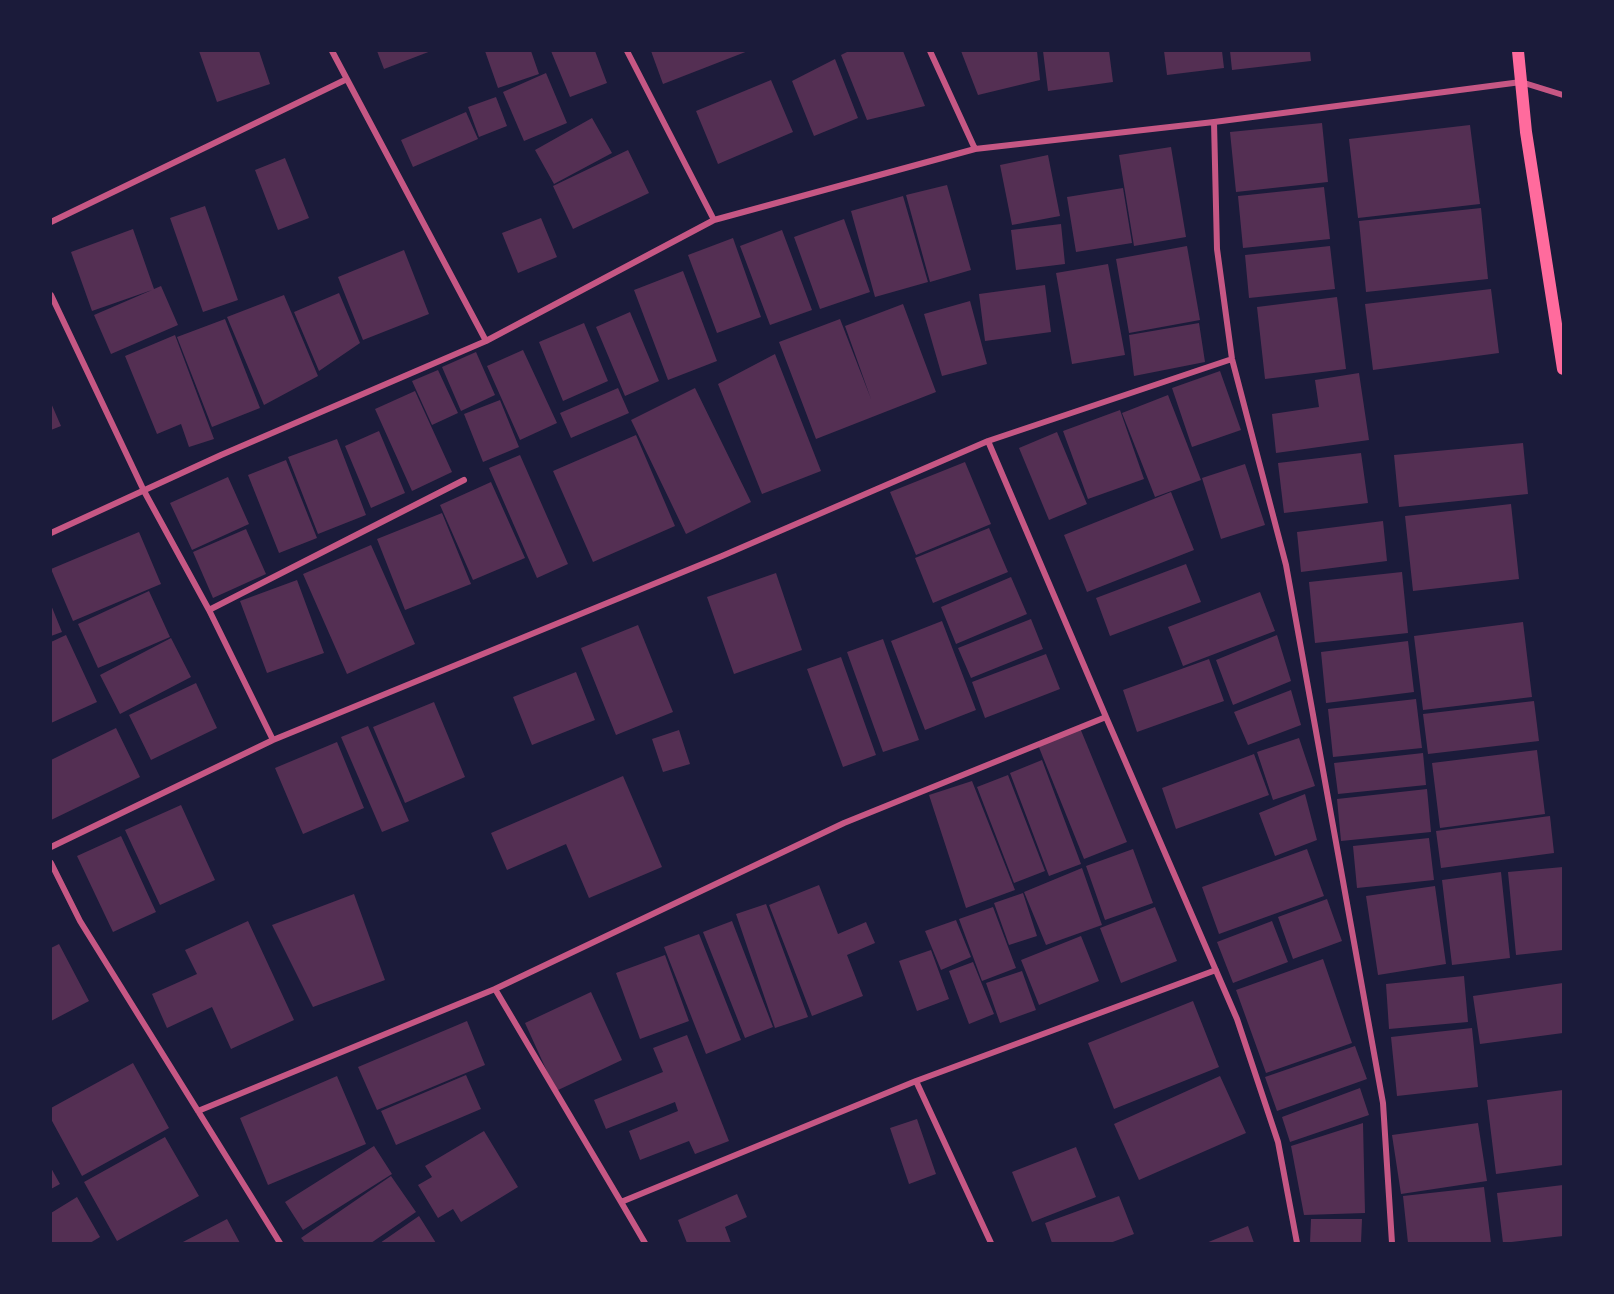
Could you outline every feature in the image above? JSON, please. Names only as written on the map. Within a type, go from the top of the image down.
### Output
[{"type":"main road","points":[[1518,51],[1563,369]]},
{"type":"street","points":[[333,51],[486,341]]},
{"type":"street","points":[[627,51],[714,220]]},
{"type":"street","points":[[930,51],[975,149]]},
{"type":"street","points":[[51,222],[347,79]]},
{"type":"street","points":[[51,533],[221,454],[486,341],[714,220],[975,149],[1214,122],[1521,82],[1563,96]]},
{"type":"street","points":[[1214,122],[1217,249],[1232,358],[1286,565],[1297,623],[1383,1103],[1392,1243]]},
{"type":"street","points":[[51,295],[144,491],[209,610],[273,740]]},
{"type":"street","points":[[51,847],[273,740],[722,556],[988,441],[1232,358]]},
{"type":"street","points":[[988,441],[1237,1019],[1278,1142],[1297,1243]]},
{"type":"street","points":[[209,610],[464,480]]},
{"type":"street","points":[[198,1111],[495,990],[844,823],[1106,717]]},
{"type":"street","points":[[51,863],[80,921],[280,1243]]},
{"type":"street","points":[[621,1202],[916,1081],[1216,970]]},
{"type":"street","points":[[495,990],[645,1243]]},
{"type":"street","points":[[916,1081],[992,1243]]},
{"type":"building","points":[[199,51],[259,51],[270,84],[217,102]]},
{"type":"building","points":[[377,51],[431,51],[384,69]]},
{"type":"building","points":[[485,51],[531,51],[539,74],[498,88]]},
{"type":"building","points":[[551,51],[595,51],[607,83],[570,97]]},
{"type":"building","points":[[651,51],[748,51],[663,84]]},
{"type":"building","points":[[849,51],[903,51],[925,106],[867,120],[841,55]]},
{"type":"building","points":[[961,51],[1037,51],[1040,80],[978,95]]},
{"type":"building","points":[[1043,51],[1109,51],[1113,82],[1048,91]]},
{"type":"building","points":[[1164,51],[1222,51],[1224,68],[1167,75]]},
{"type":"building","points":[[1230,51],[1310,51],[1311,61],[1232,70]]},
{"type":"building","points":[[835,59],[858,118],[814,136],[792,81]]},
{"type":"building","points":[[546,73],[567,123],[524,141],[503,92]]},
{"type":"building","points":[[771,80],[793,132],[718,164],[696,111]]},
{"type":"building","points":[[496,97],[507,126],[479,137],[468,107]]},
{"type":"building","points":[[466,112],[478,139],[413,167],[401,140]]},
{"type":"building","points":[[592,118],[612,153],[554,184],[535,150]]},
{"type":"building","points":[[1322,123],[1328,182],[1236,192],[1230,132]]},
{"type":"building","points":[[1470,125],[1480,204],[1358,218],[1349,139]]},
{"type":"building","points":[[1171,147],[1186,237],[1134,246],[1119,155]]},
{"type":"building","points":[[628,150],[649,193],[573,229],[553,186]]},
{"type":"building","points":[[1048,155],[1060,216],[1012,225],[1000,165]]},
{"type":"building","points":[[285,158],[309,218],[278,230],[255,170]]},
{"type":"building","points":[[947,185],[971,270],[930,282],[906,195]]},
{"type":"building","points":[[1324,187],[1330,239],[1243,248],[1238,196]]},
{"type":"building","points":[[1123,188],[1132,243],[1076,252],[1067,197]]},
{"type":"building","points":[[903,196],[928,282],[875,297],[851,211]]},
{"type":"building","points":[[205,206],[238,300],[203,312],[170,218]]},
{"type":"building","points":[[1481,208],[1488,279],[1366,292],[1359,221]]},
{"type":"building","points":[[541,218],[557,257],[518,273],[502,233]]},
{"type":"building","points":[[844,219],[870,292],[820,309],[794,237]]},
{"type":"building","points":[[1061,224],[1065,264],[1016,270],[1011,230]]},
{"type":"building","points":[[133,229],[154,289],[161,286],[178,325],[111,354],[94,315],[152,290],[92,311],[71,252]]},
{"type":"building","points":[[782,230],[812,310],[770,325],[740,246]]},
{"type":"building","points":[[733,238],[761,317],[717,333],[688,255]]},
{"type":"building","points":[[1187,246],[1200,320],[1129,333],[1116,259]]},
{"type":"building","points":[[1330,246],[1335,289],[1249,298],[1245,255]]},
{"type":"building","points":[[404,250],[429,314],[363,340],[338,277]]},
{"type":"building","points":[[1108,264],[1125,355],[1072,364],[1056,273]]},
{"type":"building","points":[[683,271],[717,361],[668,380],[634,290]]},
{"type":"building","points":[[1045,285],[1051,332],[985,341],[979,294]]},
{"type":"building","points":[[1491,289],[1499,353],[1373,370],[1365,304]]},
{"type":"building","points":[[339,293],[360,343],[319,371],[294,312]]},
{"type":"building","points":[[284,295],[318,376],[264,405],[227,317]]},
{"type":"building","points":[[1337,297],[1346,369],[1265,379],[1257,307]]},
{"type":"building","points":[[970,301],[987,364],[942,376],[924,314]]},
{"type":"building","points":[[903,304],[936,392],[816,439],[779,342],[840,319],[871,399],[845,326]]},
{"type":"building","points":[[630,312],[659,381],[625,396],[596,327]]},
{"type":"building","points":[[225,319],[260,408],[212,427],[177,337]]},
{"type":"building","points":[[584,323],[608,381],[563,401],[539,342]]},
{"type":"building","points":[[1199,323],[1205,362],[1134,376],[1129,335]]},
{"type":"building","points":[[175,335],[214,439],[189,447],[181,424],[157,434],[125,356]]},
{"type":"building","points":[[523,350],[557,423],[520,440],[487,366]]},
{"type":"building","points":[[476,352],[495,395],[461,411],[442,367]]},
{"type":"building","points":[[775,354],[821,471],[762,494],[718,384]]},
{"type":"building","points":[[438,370],[458,413],[432,425],[412,381]]},
{"type":"building","points":[[1220,371],[1241,430],[1192,447],[1172,388]]},
{"type":"building","points":[[1359,373],[1369,440],[1276,453],[1272,414],[1319,407],[1315,380]]},
{"type":"building","points":[[618,388],[629,413],[571,438],[560,413]]},
{"type":"building","points":[[695,388],[751,502],[686,534],[631,420]]},
{"type":"building","points":[[415,391],[452,472],[412,491],[375,409]]},
{"type":"building","points":[[1168,395],[1201,480],[1155,497],[1122,413]]},
{"type":"building","points":[[500,400],[519,447],[483,462],[464,414]]},
{"type":"building","points":[[51,403],[61,426],[51,430]]},
{"type":"building","points":[[1120,410],[1144,479],[1088,499],[1063,431]]},
{"type":"building","points":[[379,431],[405,493],[371,508],[345,446]]},
{"type":"building","points":[[1057,432],[1087,504],[1049,520],[1019,448]]},
{"type":"building","points":[[636,435],[675,526],[593,562],[553,471]]},
{"type":"building","points":[[337,439],[366,515],[318,534],[288,457]]},
{"type":"building","points":[[1523,443],[1528,494],[1399,507],[1394,455]]},
{"type":"building","points":[[1361,453],[1368,503],[1284,513],[1278,463]]},
{"type":"building","points":[[520,455],[568,564],[537,578],[489,468]]},
{"type":"building","points":[[286,460],[317,538],[279,553],[248,475]]},
{"type":"building","points":[[965,462],[991,524],[916,555],[890,492]]},
{"type":"building","points":[[1245,464],[1265,525],[1221,539],[1202,478]]},
{"type":"building","points":[[228,477],[249,524],[192,550],[170,503]]},
{"type":"building","points":[[491,482],[525,558],[473,580],[440,505]]},
{"type":"building","points":[[1171,492],[1194,550],[1087,592],[1064,535]]},
{"type":"building","points":[[1511,504],[1519,579],[1413,591],[1405,516]]},
{"type":"building","points":[[442,513],[471,584],[405,610],[377,539]]},
{"type":"building","points":[[1383,521],[1387,561],[1301,572],[1297,532]]},
{"type":"building","points":[[989,528],[1008,572],[933,603],[915,558]]},
{"type":"building","points":[[246,529],[266,574],[213,598],[193,552]]},
{"type":"building","points":[[139,532],[161,584],[73,621],[51,569]]},
{"type":"building","points":[[371,545],[415,644],[347,674],[303,574]]},
{"type":"building","points":[[1186,564],[1201,602],[1110,636],[1096,598]]},
{"type":"building","points":[[1402,572],[1408,633],[1315,643],[1309,582]]},
{"type":"building","points":[[776,573],[802,650],[734,674],[707,597]]},
{"type":"building","points":[[1011,577],[1027,614],[956,644],[941,607]]},
{"type":"building","points":[[297,580],[324,653],[267,673],[240,601]]},
{"type":"building","points":[[149,591],[170,637],[98,668],[78,624]]},
{"type":"building","points":[[1260,592],[1275,631],[1183,666],[1168,627]]},
{"type":"building","points":[[51,605],[62,632],[51,636]]},
{"type":"building","points":[[1031,619],[1043,649],[971,678],[958,648]]},
{"type":"building","points":[[942,621],[976,710],[925,730],[891,641]]},
{"type":"building","points":[[1523,622],[1532,697],[1423,710],[1414,636]]},
{"type":"building","points":[[638,625],[673,712],[616,735],[581,648]]},
{"type":"building","points":[[66,635],[97,702],[51,723],[51,642]]},
{"type":"building","points":[[1277,635],[1291,681],[1233,705],[1216,660]]},
{"type":"building","points":[[171,638],[191,677],[120,714],[100,675]]},
{"type":"building","points":[[883,639],[919,740],[883,752],[847,652]]},
{"type":"building","points":[[1408,641],[1414,692],[1326,703],[1321,652]]},
{"type":"building","points":[[1046,654],[1060,689],[985,718],[972,682]]},
{"type":"building","points":[[841,657],[876,755],[843,767],[807,669]]},
{"type":"building","points":[[1209,659],[1224,701],[1137,732],[1123,690]]},
{"type":"building","points":[[576,672],[595,720],[532,745],[513,697]]},
{"type":"building","points":[[196,683],[217,728],[151,760],[129,715]]},
{"type":"building","points":[[1291,690],[1301,725],[1248,745],[1234,712]]},
{"type":"building","points":[[1416,699],[1422,748],[1333,757],[1328,709]]},
{"type":"building","points":[[1534,701],[1539,741],[1428,754],[1423,714]]},
{"type":"building","points":[[434,702],[465,777],[405,803],[373,727]]},
{"type":"building","points":[[368,726],[409,821],[382,832],[341,737]]},
{"type":"building","points":[[116,728],[140,777],[51,820],[51,760]]},
{"type":"building","points":[[1080,728],[1127,842],[1084,859],[1038,745]]},
{"type":"building","points":[[679,730],[690,764],[663,772],[652,739]]},
{"type":"building","points":[[1299,738],[1315,786],[1273,800],[1257,752]]},
{"type":"building","points":[[337,742],[364,808],[303,834],[275,768]]},
{"type":"building","points":[[1537,750],[1545,814],[1440,828],[1432,763]]},
{"type":"building","points":[[1423,753],[1426,785],[1338,794],[1334,763]]},
{"type":"building","points":[[1254,754],[1269,795],[1176,829],[1162,788]]},
{"type":"building","points":[[1042,760],[1081,864],[1049,876],[1010,773]]},
{"type":"building","points":[[1008,775],[1045,871],[1014,883],[977,787]]},
{"type":"building","points":[[623,776],[662,867],[589,898],[566,844],[507,870],[491,833]]},
{"type":"building","points":[[972,781],[1015,890],[966,908],[929,795]]},
{"type":"building","points":[[1427,789],[1431,832],[1341,841],[1337,799]]},
{"type":"building","points":[[1305,794],[1317,840],[1275,856],[1259,813]]},
{"type":"building","points":[[181,805],[215,880],[160,905],[125,830]]},
{"type":"building","points":[[1550,816],[1554,853],[1441,868],[1436,831]]},
{"type":"building","points":[[121,836],[156,912],[113,932],[77,856]]},
{"type":"building","points":[[1429,838],[1434,880],[1357,888],[1353,846]]},
{"type":"building","points":[[1133,849],[1153,903],[1105,920],[1086,866]]},
{"type":"building","points":[[1307,849],[1324,896],[1219,934],[1202,887]]},
{"type":"building","points":[[1563,867],[1563,950],[1516,955],[1508,872]]},
{"type":"building","points":[[1082,868],[1102,925],[1046,945],[1024,892]]},
{"type":"building","points":[[1501,872],[1510,958],[1452,965],[1442,880]]},
{"type":"building","points":[[819,885],[838,934],[866,922],[875,943],[847,955],[863,996],[812,1016],[769,905]]},
{"type":"building","points":[[1435,886],[1446,964],[1378,975],[1366,896]]},
{"type":"building","points":[[1023,893],[1037,936],[1009,945],[994,903]]},
{"type":"building","points":[[354,894],[385,980],[313,1007],[272,925]]},
{"type":"building","points":[[1327,899],[1342,941],[1293,959],[1278,917]]},
{"type":"building","points":[[766,904],[808,1017],[775,1028],[736,914]]},
{"type":"building","points":[[993,907],[1016,968],[982,981],[959,919]]},
{"type":"building","points":[[1155,907],[1177,961],[1121,983],[1100,928]]},
{"type":"building","points":[[956,920],[971,957],[941,970],[925,931]]},
{"type":"building","points":[[248,921],[294,1020],[231,1049],[212,1007],[167,1028],[152,994],[197,974],[185,950]]},
{"type":"building","points":[[732,921],[773,1027],[745,1038],[703,932]]},
{"type":"building","points":[[1272,921],[1288,962],[1233,983],[1217,942]]},
{"type":"building","points":[[699,934],[741,1040],[706,1054],[664,947]]},
{"type":"building","points":[[1081,936],[1099,981],[1039,1005],[1021,960]]},
{"type":"building","points":[[59,944],[89,1001],[51,1021],[51,948]]},
{"type":"building","points":[[931,950],[949,999],[917,1011],[899,961]]},
{"type":"building","points":[[665,955],[689,1021],[640,1039],[616,973]]},
{"type":"building","points":[[1323,959],[1352,1043],[1266,1073],[1236,990]]},
{"type":"building","points":[[973,962],[994,1014],[969,1024],[949,971]]},
{"type":"building","points":[[1022,971],[1036,1010],[1000,1023],[986,983]]},
{"type":"building","points":[[1464,976],[1468,1022],[1389,1029],[1386,984]]},
{"type":"building","points":[[1563,983],[1563,1033],[1480,1044],[1473,996]]},
{"type":"building","points":[[591,992],[622,1060],[556,1091],[525,1023]]},
{"type":"building","points":[[1193,1001],[1219,1067],[1114,1109],[1088,1043]]},
{"type":"building","points":[[467,1021],[485,1065],[377,1110],[358,1067]]},
{"type":"building","points":[[1472,1028],[1478,1087],[1397,1096],[1391,1037]]},
{"type":"building","points":[[687,1035],[729,1141],[695,1154],[689,1141],[640,1160],[629,1131],[678,1111],[675,1102],[606,1129],[594,1100],[663,1072],[653,1048]]},
{"type":"building","points":[[1355,1046],[1367,1079],[1277,1111],[1265,1077]]},
{"type":"building","points":[[133,1063],[169,1128],[82,1176],[51,1119],[51,1108]]},
{"type":"building","points":[[466,1075],[481,1109],[396,1145],[381,1111]]},
{"type":"building","points":[[337,1076],[366,1144],[268,1185],[240,1118]]},
{"type":"building","points":[[1220,1076],[1246,1133],[1139,1180],[1114,1124]]},
{"type":"building","points":[[1360,1088],[1369,1115],[1290,1142],[1282,1117]]},
{"type":"building","points":[[1563,1090],[1563,1165],[1496,1174],[1487,1100]]},
{"type":"building","points":[[917,1119],[936,1174],[909,1184],[890,1128]]},
{"type":"building","points":[[1363,1123],[1365,1213],[1304,1215],[1291,1146]]},
{"type":"building","points":[[1478,1123],[1487,1181],[1401,1194],[1392,1135]]},
{"type":"building","points":[[484,1131],[518,1187],[461,1222],[453,1209],[438,1218],[418,1185],[432,1177],[425,1166]]},
{"type":"building","points":[[165,1137],[199,1196],[117,1241],[84,1182]]},
{"type":"building","points":[[374,1146],[392,1174],[303,1230],[285,1202]]},
{"type":"building","points":[[1076,1147],[1096,1197],[1032,1222],[1012,1172]]},
{"type":"building","points":[[51,1168],[60,1184],[51,1189]]},
{"type":"building","points":[[391,1176],[416,1212],[371,1243],[305,1243],[301,1238]]},
{"type":"building","points":[[1563,1185],[1563,1236],[1503,1243],[1497,1193]]},
{"type":"building","points":[[1484,1187],[1491,1243],[1408,1243],[1403,1196]]},
{"type":"building","points":[[737,1194],[747,1217],[725,1227],[731,1243],[687,1243],[678,1220]]},
{"type":"building","points":[[1119,1196],[1134,1234],[1110,1243],[1052,1243],[1045,1223]]},
{"type":"building","points":[[77,1197],[100,1237],[90,1243],[51,1243],[51,1213]]},
{"type":"building","points":[[419,1216],[436,1243],[380,1243]]},
{"type":"building","points":[[227,1219],[240,1243],[181,1243]]},
{"type":"building","points":[[1311,1219],[1362,1219],[1361,1243],[1310,1243]]},
{"type":"building","points":[[1248,1226],[1254,1243],[1206,1243]]}]
